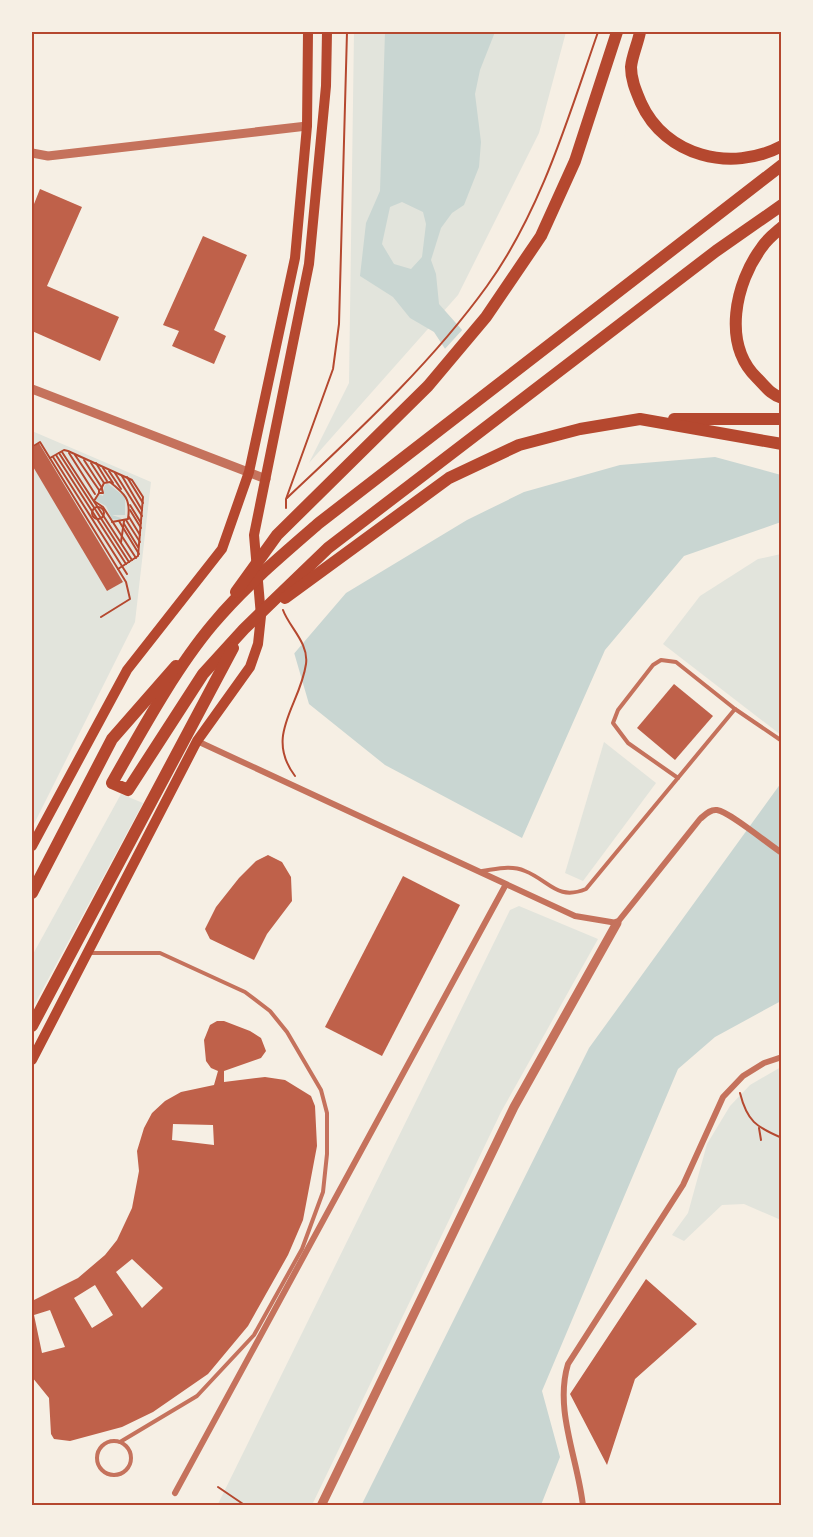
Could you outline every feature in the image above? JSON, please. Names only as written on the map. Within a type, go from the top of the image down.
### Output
[{"type":"highway","points":[[640,32],[631,67],[634,87],[647,116],[669,141],[699,156],[730,158],[768,153],[782,146]]},
{"type":"highway","points":[[617,33],[575,161],[541,236],[486,318],[428,386],[277,535],[154,710],[112,783],[128,790],[203,675],[244,629],[328,548],[716,251],[782,205]]},
{"type":"highway","points":[[32,893],[112,740],[212,625],[267,569],[319,523],[782,165]]},
{"type":"highway","points":[[782,227],[762,247],[740,291],[735,336],[744,366],[774,396],[782,398]]},
{"type":"highway","points":[[640,419],[782,444]]},
{"type":"highway","points":[[32,1026],[244,629],[449,478],[519,445],[580,429],[640,419],[782,419]]},
{"type":"main road","points":[[32,846],[127,670],[222,549],[249,472],[295,258],[307,126],[308,32]]},
{"type":"main road","points":[[32,1060],[197,741],[250,667],[258,644],[261,616],[254,535],[309,264],[326,86],[327,32]]},
{"type":"street","points":[[32,153],[48,156],[307,126]]},
{"type":"street","points":[[32,389],[266,479]]},
{"type":"street","points":[[197,741],[505,886],[575,916],[617,923]]},
{"type":"street","points":[[321,1506],[514,1107],[617,923],[700,819],[710,811],[717,810],[782,853]]},
{"type":"street","points":[[175,1493],[505,886]]},
{"type":"street","points":[[583,1506],[564,1405],[562,1384],[568,1365],[683,1185],[723,1097],[737,1082],[764,1063],[782,1057]]},
{"type":"lane","points":[[678,778],[628,743],[613,723],[618,710],[653,665],[661,660],[676,662],[735,709],[782,741]]},
{"type":"lane","points":[[476,872],[511,867],[525,871],[561,891],[572,894],[586,889],[735,709]]},
{"type":"lane","points":[[88,953],[160,953],[245,992],[270,1011],[287,1032],[321,1090],[327,1113],[327,1154],[323,1192],[302,1249],[254,1335],[197,1396],[120,1442],[105,1443],[97,1452],[97,1464],[105,1473],[122,1473],[129,1465],[129,1449],[120,1442]]},
{"type":"path","points":[[285,518],[286,499],[333,369],[339,324],[347,32]]},
{"type":"path","points":[[286,499],[424,363],[488,285],[530,212],[564,130],[598,32]]},
{"type":"path","points":[[32,447],[40,441],[56,454],[104,510],[137,556]]},
{"type":"path","points":[[56,454],[68,451],[127,477],[132,480],[143,497],[137,556],[118,569]]},
{"type":"path","points":[[68,451],[99,491]]},
{"type":"path","points":[[56,454],[102,517],[127,563]]},
{"type":"path","points":[[56,454],[118,557]]},
{"type":"path","points":[[56,454],[118,557],[127,563]]},
{"type":"path","points":[[56,454],[126,582],[130,599],[101,617]]},
{"type":"path","points":[[75,454],[99,491]]},
{"type":"path","points":[[82,458],[99,491]]},
{"type":"path","points":[[90,461],[105,482],[123,491]]},
{"type":"path","points":[[96,464],[105,482]]},
{"type":"path","points":[[102,466],[115,486]]},
{"type":"path","points":[[108,469],[141,523]]},
{"type":"path","points":[[114,472],[142,516]]},
{"type":"path","points":[[121,475],[142,510]]},
{"type":"path","points":[[96,508],[94,501],[105,482]]},
{"type":"path","points":[[123,552],[121,533],[130,504]]},
{"type":"path","points":[[96,508],[104,510]]},
{"type":"path","points":[[92,512],[96,508]]},
{"type":"path","points":[[102,517],[104,510]]},
{"type":"path","points":[[130,510],[141,528]]},
{"type":"path","points":[[128,516],[140,536]]},
{"type":"path","points":[[96,518],[102,517]]},
{"type":"path","points":[[102,517],[122,544],[127,563],[127,574]]},
{"type":"path","points":[[112,522],[123,522],[140,542]]},
{"type":"path","points":[[123,522],[139,548]]},
{"type":"path","points":[[123,522],[137,556]]},
{"type":"path","points":[[113,560],[123,552]]},
{"type":"path","points":[[283,601],[283,612],[301,639],[306,662],[280,741],[286,764],[297,778]]},
{"type":"path","points":[[737,1082],[745,1112],[759,1128],[782,1138]]},
{"type":"path","points":[[759,1128],[761,1140]]},
{"type":"path","points":[[219,1487],[246,1506]]},
{"type":"shaded area","points":[[354,32],[566,32],[539,133],[458,295],[309,463],[349,383]]},
{"type":"shaded area","points":[[385,32],[495,32],[480,70],[475,94],[481,142],[479,167],[464,205],[452,213],[441,228],[431,260],[436,274],[439,304],[495,367],[781,32],[781,522],[684,556],[605,650],[522,838],[385,765],[309,704],[286,625],[474,393],[434,332],[410,318],[393,297],[360,276],[366,223],[380,191]],"holes":[[[402,202],[423,212],[426,224],[422,257],[411,269],[394,264],[382,244],[390,207]]]},
{"type":"shaded area","points":[[32,431],[151,482],[135,622],[32,828]]},
{"type":"shaded area","points":[[107,483],[125,497],[125,515],[112,515],[121,518],[120,520],[112,519],[106,506],[95,500],[98,494],[103,496]]},
{"type":"shaded area","points":[[782,554],[781,735],[663,644],[700,596],[758,559]]},
{"type":"shaded area","points":[[604,742],[656,783],[583,881],[565,873]]},
{"type":"shaded area","points":[[781,783],[781,1001],[715,1037],[678,1069],[542,1391],[560,1457],[541,1505],[361,1506],[589,1048]]},
{"type":"shaded area","points":[[121,794],[143,803],[32,1009],[32,956]]},
{"type":"shaded area","points":[[519,906],[598,939],[501,1112],[312,1505],[217,1506],[510,910]]},
{"type":"shaded area","points":[[781,1067],[781,1220],[744,1204],[722,1205],[684,1241],[672,1235],[688,1213],[707,1144],[730,1106],[750,1085]]},
{"type":"pier","points":[[650,32],[781,32],[781,475],[715,457],[620,465],[524,492],[467,520],[346,593],[292,656],[283,623],[471,392],[443,351],[464,328],[495,363],[607,218],[643,48]]},
{"type":"building","points":[[40,189],[82,207],[47,286],[119,317],[100,361],[32,331],[32,209]]},
{"type":"building","points":[[203,236],[247,255],[214,330],[226,336],[214,364],[172,346],[179,331],[163,325]]},
{"type":"building","points":[[39,443],[123,582],[107,591],[32,465],[32,448]]},
{"type":"building","points":[[674,684],[713,716],[675,760],[637,728]]},
{"type":"building","points":[[268,855],[282,862],[291,877],[292,901],[267,934],[254,960],[210,939],[205,929],[216,907],[239,878],[256,861]]},
{"type":"building","points":[[403,876],[460,905],[382,1056],[325,1027]]},
{"type":"building","points":[[217,1021],[224,1021],[250,1031],[261,1038],[266,1051],[261,1058],[224,1071],[224,1082],[265,1077],[285,1080],[311,1096],[315,1106],[317,1146],[303,1220],[288,1255],[248,1326],[208,1374],[153,1412],[122,1427],[70,1441],[54,1439],[51,1434],[49,1398],[32,1377],[32,1301],[78,1278],[105,1255],[117,1240],[132,1208],[139,1171],[137,1151],[144,1128],[152,1113],[165,1101],[181,1092],[214,1085],[218,1071],[211,1068],[206,1061],[204,1040],[210,1025]],"holes":[[[173,1124],[213,1125],[214,1145],[172,1140]],[[132,1259],[163,1288],[142,1308],[116,1272]],[[95,1285],[113,1315],[92,1328],[74,1298]],[[50,1310],[65,1347],[42,1353],[34,1315]]]},
{"type":"building","points":[[646,1279],[697,1324],[635,1379],[607,1465],[570,1394]]}]
